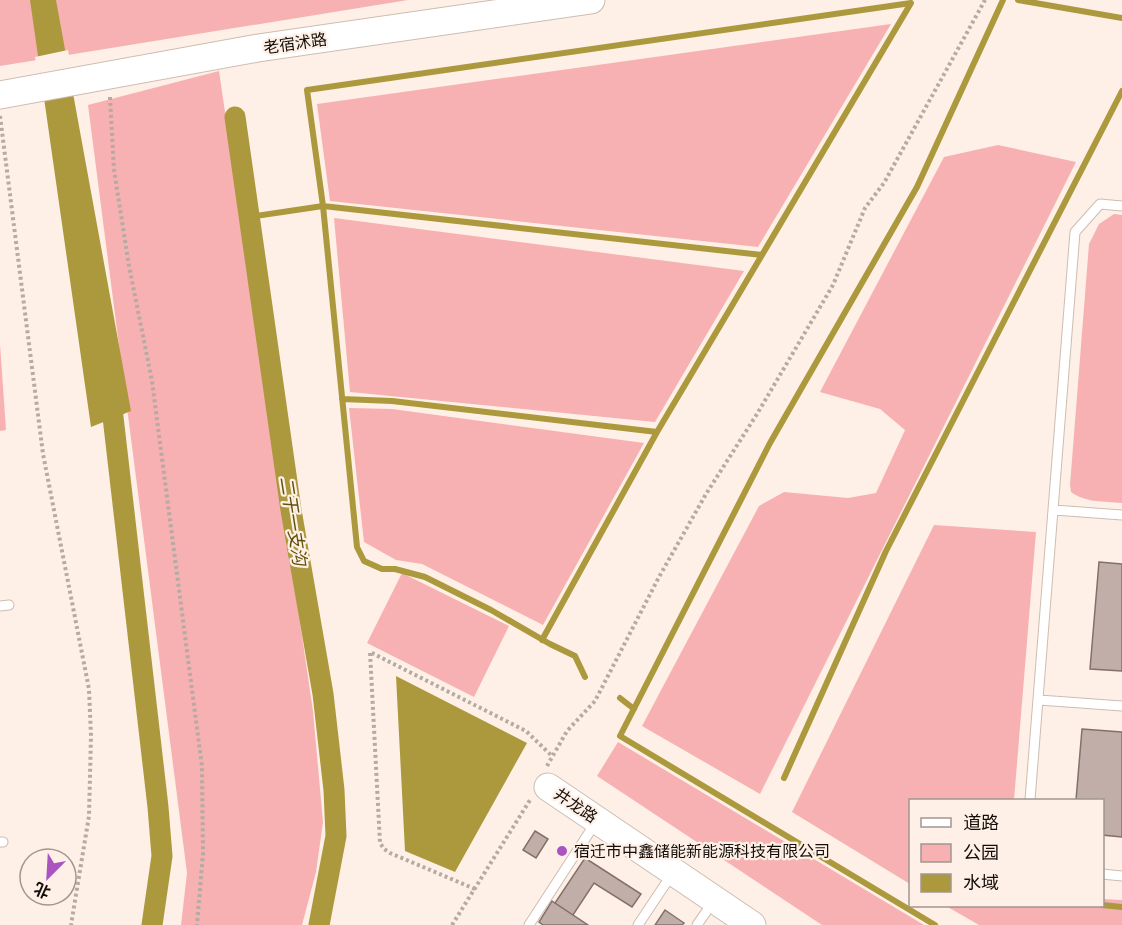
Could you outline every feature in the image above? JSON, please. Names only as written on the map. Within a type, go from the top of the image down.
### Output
[{"type":"main road","name":"老宿沭路","points":[[5,93],[258,48],[591,0]]},
{"type":"main road","name":"井龙路","points":[[545,784],[752,925]]},
{"type":"lane","points":[[1030,799],[1075,232],[1100,204],[1122,206]]},
{"type":"lane","points":[[1054,510],[1122,515]]},
{"type":"lane","points":[[1039,700],[1122,706]]},
{"type":"lane","points":[[529,925],[598,820]]},
{"type":"lane","points":[[638,925],[674,872]]},
{"type":"lane","points":[[1104,874],[1122,876]]},
{"type":"lane","points":[[697,925],[715,900]]},
{"type":"path","points":[[452,925],[545,784],[552,756],[567,730],[595,701],[659,577],[706,494],[758,414],[833,285],[865,208],[884,183],[985,0]]},
{"type":"path","points":[[109,75],[114,170],[129,267],[152,381],[202,767],[203,854],[197,925]]},
{"type":"path","points":[[0,116],[43,454],[90,689],[89,816],[71,925]]},
{"type":"path","points":[[475,889],[390,853],[380,843],[370,652],[526,730],[552,756]]},
{"type":"green space","points":[[0,0],[408,0],[0,66]]},
{"type":"green space","points":[[891,24],[758,247],[330,201],[317,104]]},
{"type":"green space","points":[[219,71],[313,711],[323,822],[316,872],[302,925],[181,925],[187,873],[88,105]]},
{"type":"green space","points":[[998,145],[1076,162],[760,794],[642,726],[759,506],[784,492],[848,498],[876,493],[905,430],[880,409],[820,392],[944,157]]},
{"type":"green space","points":[[1114,214],[1122,215],[1122,503],[1095,501],[1077,496],[1071,492],[1070,485],[1089,244],[1099,224]]},
{"type":"green space","points":[[334,218],[744,271],[655,422],[350,392]]},
{"type":"green space","points":[[0,344],[6,430],[0,431]]},
{"type":"green space","points":[[349,408],[392,409],[644,443],[543,625],[422,564],[396,560],[364,542]]},
{"type":"green space","points":[[934,525],[1036,532],[1014,799],[909,799],[909,883],[792,812]]},
{"type":"green space","points":[[402,573],[509,626],[474,697],[367,643]]},
{"type":"green space","points":[[618,742],[924,925],[822,925],[597,776]]},
{"type":"green space","points":[[1104,899],[1122,900],[1122,925],[979,925],[948,907],[1104,907]]},
{"type":"water","points":[[30,0],[56,0],[131,411],[91,427]]},
{"type":"water","points":[[396,676],[527,743],[455,872],[405,851]]},
{"type":"pier","points":[[68,50],[74,86],[40,92],[35,57]]},
{"type":"building","points":[[1099,562],[1122,564],[1122,671],[1090,669]]},
{"type":"building","points":[[1082,729],[1122,732],[1122,837],[1104,835],[1104,799],[1076,799]]},
{"type":"building","points":[[535,831],[548,839],[536,858],[523,850]]},
{"type":"building","points":[[585,858],[641,894],[632,907],[594,883],[573,915],[555,903]]},
{"type":"building","points":[[552,901],[588,925],[543,925],[539,922]]},
{"type":"building","points":[[665,910],[684,923],[682,925],[655,925]]},
{"type":"waterway","points":[[935,925],[620,736],[770,443],[917,187],[1003,0]]},
{"type":"waterway","points":[[1018,0],[1122,18]]},
{"type":"waterway","points":[[911,3],[762,255],[323,206],[307,90],[911,3]]},
{"type":"waterway","points":[[784,778],[886,551],[1122,91]]},
{"type":"waterway","name":"二干一支沟","points":[[235,117],[291,510],[323,694],[334,790],[336,836],[319,925]]},
{"type":"waterway","points":[[249,217],[323,206],[357,547],[364,561],[382,569],[395,569],[425,577],[491,610],[575,656],[585,677]]},
{"type":"waterway","points":[[542,640],[657,432],[762,255]]},
{"type":"waterway","points":[[110,391],[162,856],[152,925]]},
{"type":"waterway","points":[[342,399],[392,401],[657,432]]},
{"type":"waterway","points":[[620,698],[634,709]]},
{"type":"waterway","points":[[1104,905],[1122,907]]},
{"type":"place","name":"宿迁市中鑫储能新能源科技有限公司","points":[[562,851]]}]
